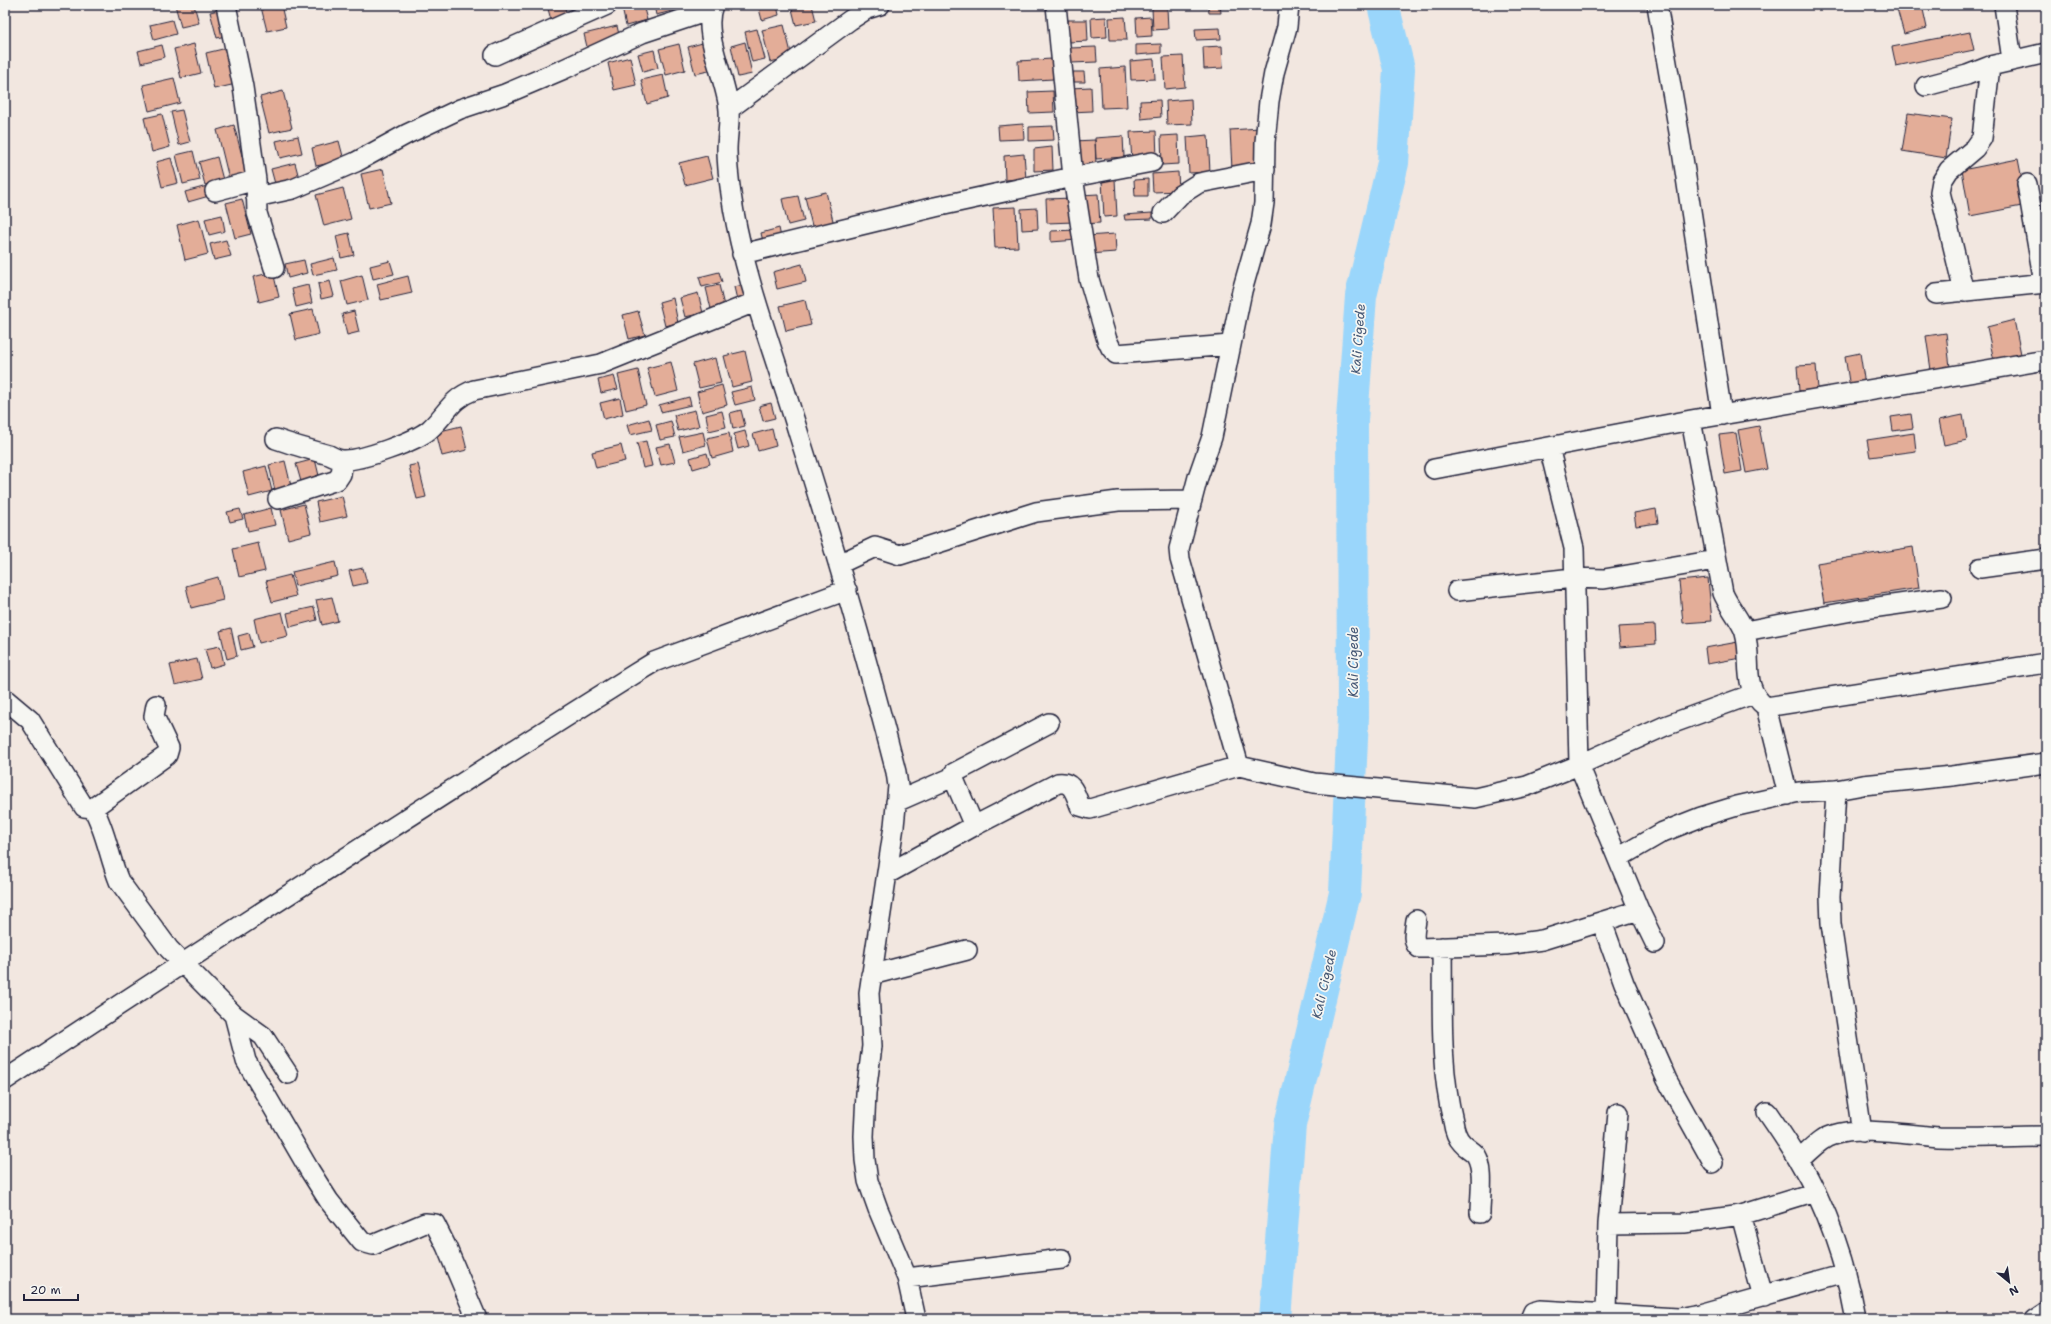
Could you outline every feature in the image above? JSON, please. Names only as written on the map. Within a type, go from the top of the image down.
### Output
[{"type":"street","points":[[226,5],[243,87],[260,228],[274,268]]},
{"type":"street","points":[[495,55],[607,5]]},
{"type":"street","points":[[729,110],[850,20],[867,9],[880,5]]},
{"type":"street","points":[[1056,5],[1073,177],[1088,279],[1107,340],[1113,351],[1118,354],[1230,345]]},
{"type":"street","points":[[1238,766],[1180,559],[1180,541],[1212,437],[1242,291],[1261,224],[1264,203],[1269,101],[1274,72],[1288,27],[1289,5]]},
{"type":"street","points":[[1657,5],[1680,138],[1722,415]]},
{"type":"street","points":[[2004,5],[2012,60]]},
{"type":"street","points":[[215,191],[256,188],[293,189],[356,162],[407,134],[460,109],[505,94],[642,33],[712,8],[712,39],[729,110],[727,152],[731,192],[742,254],[755,302],[822,506],[847,590],[896,772],[898,786],[887,874],[869,993],[872,1046],[866,1107],[865,1160],[868,1181],[907,1278],[916,1319]]},
{"type":"street","points":[[1926,86],[1967,75],[1990,66],[2046,53]]},
{"type":"street","points":[[1964,292],[1940,192],[1942,181],[1949,170],[1975,148],[1982,138],[1990,66]]},
{"type":"street","points":[[742,254],[935,207],[1073,177],[1152,162]]},
{"type":"street","points":[[1163,213],[1180,195],[1199,183],[1265,170]]},
{"type":"street","points":[[1936,294],[2045,283],[2027,184]]},
{"type":"street","points":[[276,439],[343,460],[408,442],[422,436],[436,424],[448,407],[462,394],[474,390],[601,364],[755,302]]},
{"type":"street","points":[[1434,470],[1691,420],[2046,360]]},
{"type":"street","points":[[1691,420],[1723,593],[1728,606],[1745,631],[1750,682],[1759,701],[1788,795]]},
{"type":"street","points":[[1549,447],[1564,513],[1572,537],[1579,766],[1639,910],[1655,943]]},
{"type":"street","points":[[278,498],[337,480],[341,474],[343,460]]},
{"type":"street","points":[[839,564],[872,547],[878,547],[900,555],[1036,512],[1118,501],[1192,500]]},
{"type":"street","points":[[1980,568],[2046,559]]},
{"type":"street","points":[[1457,591],[1573,578],[1609,578],[1716,560]]},
{"type":"street","points":[[5,1080],[182,962],[514,748],[654,662],[847,590]]},
{"type":"street","points":[[1745,631],[1857,610],[1942,598]]},
{"type":"street","points":[[887,874],[974,826],[1058,783],[1066,782],[1070,784],[1080,806],[1090,809],[1238,766],[1314,783],[1475,798],[1527,786],[1579,766],[1665,726],[1759,701],[2046,662]]},
{"type":"street","points":[[5,699],[30,720],[84,807],[93,808],[168,755],[170,748],[154,716],[156,705]]},
{"type":"street","points":[[974,826],[954,777],[954,773],[1049,723]]},
{"type":"street","points":[[1618,858],[1663,832],[1701,817],[1799,792],[1836,790],[1863,785],[1952,776],[2046,763]]},
{"type":"street","points":[[896,802],[954,777]]},
{"type":"street","points":[[1836,790],[1830,897],[1831,924],[1862,1132]]},
{"type":"street","points":[[93,808],[101,825],[119,881],[157,935],[234,1015],[263,1036],[288,1074]]},
{"type":"street","points":[[1416,920],[1414,939],[1416,946],[1419,948],[1506,945],[1542,940],[1639,910]]},
{"type":"street","points":[[1602,922],[1624,982],[1667,1080],[1713,1163]]},
{"type":"street","points":[[1442,947],[1442,1037],[1445,1075],[1457,1135],[1462,1144],[1476,1156],[1480,1164],[1480,1213]]},
{"type":"street","points":[[871,975],[967,950]]},
{"type":"street","points":[[234,1015],[246,1061],[310,1171],[329,1200],[362,1242],[373,1245],[418,1226],[435,1224],[477,1319]]},
{"type":"street","points":[[1767,1112],[1799,1160],[1816,1192],[1846,1273],[1856,1319]]},
{"type":"street","points":[[1614,1316],[1608,1224],[1618,1113]]},
{"type":"street","points":[[1799,1160],[1831,1135],[1862,1132],[1942,1137],[2046,1136]]},
{"type":"street","points":[[1608,1224],[1684,1222],[1740,1215],[1816,1192]]},
{"type":"street","points":[[1740,1215],[1763,1297]]},
{"type":"street","points":[[907,1278],[1062,1259]]},
{"type":"street","points":[[1530,1319],[1533,1312],[1540,1310],[1614,1316],[1677,1318],[1700,1314],[1846,1273]]},
{"type":"street","points":[[2034,1319],[2046,1311]]},
{"type":"building","points":[[175,5],[194,5],[199,23],[181,27]]},
{"type":"building","points":[[281,5],[286,27],[267,31],[261,7]]},
{"type":"building","points":[[547,5],[564,5],[567,15],[551,20]]},
{"type":"building","points":[[633,5],[643,5],[647,20],[626,26],[622,8]]},
{"type":"building","points":[[654,5],[675,5],[676,10],[656,15]]},
{"type":"building","points":[[758,5],[777,5],[779,15],[762,20]]},
{"type":"building","points":[[791,5],[812,5],[816,21],[796,25]]},
{"type":"building","points":[[1208,5],[1220,5],[1221,13],[1209,13]]},
{"type":"building","points":[[1896,5],[1922,5],[1927,28],[1904,34]]},
{"type":"building","points":[[1152,8],[1167,8],[1168,29],[1153,30]]},
{"type":"building","points":[[223,9],[229,35],[217,38],[210,12]]},
{"type":"building","points":[[1106,17],[1107,37],[1092,38],[1091,18]]},
{"type":"building","points":[[1125,17],[1127,40],[1110,40],[1109,18]]},
{"type":"building","points":[[1151,17],[1152,36],[1137,37],[1136,18]]},
{"type":"building","points":[[172,20],[176,34],[154,40],[150,25]]},
{"type":"building","points":[[1068,20],[1087,20],[1088,41],[1069,42]]},
{"type":"building","points":[[784,25],[792,57],[770,62],[762,30]]},
{"type":"building","points":[[617,26],[620,39],[587,47],[584,34]]},
{"type":"building","points":[[1220,28],[1221,39],[1196,40],[1195,29]]},
{"type":"building","points":[[757,29],[765,59],[752,62],[745,32]]},
{"type":"building","points":[[1970,32],[1974,50],[1896,66],[1892,47]]},
{"type":"building","points":[[706,42],[713,70],[695,74],[688,47]]},
{"type":"building","points":[[745,42],[752,74],[738,77],[731,46]]},
{"type":"building","points":[[194,44],[201,73],[181,78],[174,49]]},
{"type":"building","points":[[679,44],[685,70],[666,75],[659,49]]},
{"type":"building","points":[[1161,44],[1161,53],[1136,55],[1136,45]]},
{"type":"building","points":[[162,45],[165,57],[141,63],[138,51]]},
{"type":"building","points":[[1222,46],[1223,68],[1204,69],[1203,47]]},
{"type":"building","points":[[1096,47],[1097,62],[1071,63],[1070,48]]},
{"type":"building","points":[[227,48],[236,84],[214,89],[206,53]]},
{"type":"building","points":[[654,50],[658,68],[643,72],[638,54]]},
{"type":"building","points":[[1183,56],[1185,87],[1165,89],[1163,57]]},
{"type":"building","points":[[630,57],[636,85],[614,90],[608,63]]},
{"type":"building","points":[[1052,59],[1053,79],[1019,81],[1018,61]]},
{"type":"building","points":[[1154,59],[1155,79],[1131,80],[1130,61]]},
{"type":"building","points":[[1125,67],[1127,107],[1102,108],[1100,69]]},
{"type":"building","points":[[1073,72],[1084,72],[1085,82],[1074,82]]},
{"type":"building","points":[[663,75],[668,98],[647,104],[641,80]]},
{"type":"building","points":[[174,78],[180,103],[149,111],[143,85]]},
{"type":"building","points":[[1091,87],[1092,111],[1071,112],[1070,88]]},
{"type":"building","points":[[283,91],[292,128],[269,133],[260,97]]},
{"type":"building","points":[[1053,91],[1054,112],[1029,113],[1028,92]]},
{"type":"building","points":[[1191,99],[1192,124],[1167,125],[1166,101]]},
{"type":"building","points":[[1160,100],[1161,117],[1141,119],[1140,101]]},
{"type":"building","points":[[182,110],[190,142],[179,145],[171,112]]},
{"type":"building","points":[[1908,113],[1952,119],[1946,158],[1902,151]]},
{"type":"building","points":[[162,114],[170,147],[152,152],[144,118]]},
{"type":"building","points":[[1023,124],[1024,139],[999,140],[998,126]]},
{"type":"building","points":[[234,125],[247,175],[229,179],[217,130]]},
{"type":"building","points":[[1053,126],[1054,140],[1029,141],[1029,127]]},
{"type":"building","points":[[1260,128],[1263,168],[1232,170],[1230,130]]},
{"type":"building","points":[[1156,131],[1157,159],[1132,161],[1130,132]]},
{"type":"building","points":[[1178,135],[1179,164],[1162,165],[1161,136]]},
{"type":"building","points":[[1208,135],[1210,172],[1189,173],[1187,137]]},
{"type":"building","points":[[298,136],[302,153],[280,158],[276,141]]},
{"type":"building","points":[[1123,136],[1124,157],[1096,159],[1095,138]]},
{"type":"building","points":[[1095,140],[1096,167],[1075,169],[1073,141]]},
{"type":"building","points":[[339,141],[344,160],[316,166],[312,148]]},
{"type":"building","points":[[1052,147],[1053,170],[1034,171],[1034,149]]},
{"type":"building","points":[[193,151],[200,180],[183,184],[176,155]]},
{"type":"building","points":[[1024,154],[1026,179],[1005,180],[1004,156]]},
{"type":"building","points":[[707,156],[713,178],[685,185],[679,163]]},
{"type":"building","points":[[217,157],[223,180],[205,185],[199,162]]},
{"type":"building","points":[[171,158],[178,183],[162,187],[156,162]]},
{"type":"building","points":[[2018,159],[2027,205],[1970,216],[1962,170]]},
{"type":"building","points":[[295,163],[299,178],[275,184],[271,169]]},
{"type":"building","points":[[383,169],[391,203],[369,208],[361,174]]},
{"type":"building","points":[[1178,172],[1179,191],[1153,192],[1152,174]]},
{"type":"building","points":[[1115,179],[1117,216],[1104,217],[1102,180]]},
{"type":"building","points":[[1148,179],[1148,196],[1135,196],[1134,180]]},
{"type":"building","points":[[207,186],[209,196],[188,202],[185,192]]},
{"type":"building","points":[[343,188],[351,219],[324,226],[316,195]]},
{"type":"building","points":[[826,192],[835,229],[814,234],[805,197]]},
{"type":"building","points":[[1098,194],[1100,223],[1082,224],[1081,195]]},
{"type":"building","points":[[798,196],[804,221],[788,225],[782,199]]},
{"type":"building","points":[[1073,198],[1074,222],[1047,223],[1046,199]]},
{"type":"building","points":[[242,199],[251,234],[235,238],[226,203]]},
{"type":"building","points":[[1016,207],[1018,247],[995,248],[993,208]]},
{"type":"building","points":[[1037,208],[1038,229],[1022,230],[1021,209]]},
{"type":"building","points":[[1152,213],[1152,219],[1125,220],[1124,215]]},
{"type":"building","points":[[222,215],[225,231],[209,235],[205,219]]},
{"type":"building","points":[[199,219],[208,254],[185,260],[177,225]]},
{"type":"building","points":[[779,228],[782,242],[764,246],[761,233]]},
{"type":"building","points":[[1077,230],[1077,240],[1051,242],[1051,231]]},
{"type":"building","points":[[349,233],[354,255],[341,258],[336,236]]},
{"type":"building","points":[[1115,234],[1116,252],[1088,254],[1087,236]]},
{"type":"building","points":[[226,240],[231,256],[214,260],[210,244]]},
{"type":"building","points":[[334,258],[337,270],[313,275],[310,264]]},
{"type":"building","points":[[304,260],[307,273],[288,278],[285,264]]},
{"type":"building","points":[[390,261],[394,274],[373,279],[370,266]]},
{"type":"building","points":[[802,264],[806,282],[777,289],[773,272]]},
{"type":"building","points":[[273,272],[279,297],[259,302],[253,277]]},
{"type":"building","points":[[719,272],[722,282],[702,287],[699,277]]},
{"type":"building","points":[[362,275],[368,300],[347,305],[341,281]]},
{"type":"building","points":[[408,276],[412,293],[381,300],[377,284]]},
{"type":"building","points":[[330,281],[334,296],[321,299],[318,284]]},
{"type":"building","points":[[308,285],[312,303],[296,307],[292,289]]},
{"type":"building","points":[[719,285],[725,310],[712,313],[706,288]]},
{"type":"building","points":[[743,285],[747,301],[738,304],[734,287]]},
{"type":"building","points":[[698,293],[703,313],[685,317],[680,298]]},
{"type":"building","points":[[673,298],[678,323],[665,326],[659,302]]},
{"type":"building","points":[[805,300],[811,325],[786,331],[780,306]]},
{"type":"building","points":[[313,309],[319,334],[296,340],[290,314]]},
{"type":"building","points":[[354,311],[359,332],[347,335],[342,314]]},
{"type":"building","points":[[638,311],[645,335],[629,339],[623,315]]},
{"type":"building","points":[[2014,320],[2021,354],[1994,361],[1987,327]]},
{"type":"building","points":[[1946,333],[1950,367],[1931,370],[1926,336]]},
{"type":"building","points":[[745,351],[752,382],[732,387],[724,356]]},
{"type":"building","points":[[1860,353],[1865,385],[1850,388],[1845,356]]},
{"type":"building","points":[[715,358],[721,383],[699,388],[693,364]]},
{"type":"building","points":[[671,362],[678,391],[655,397],[647,368]]},
{"type":"building","points":[[1816,365],[1818,389],[1799,391],[1797,366]]},
{"type":"building","points":[[638,370],[646,405],[626,410],[618,375]]},
{"type":"building","points":[[614,376],[618,389],[601,393],[598,380]]},
{"type":"building","points":[[722,385],[727,405],[702,412],[697,392]]},
{"type":"building","points":[[752,387],[755,400],[735,405],[731,392]]},
{"type":"building","points":[[689,397],[691,405],[661,412],[659,405]]},
{"type":"building","points":[[620,398],[623,414],[604,419],[600,403]]},
{"type":"building","points":[[771,403],[775,418],[763,421],[759,406]]},
{"type":"building","points":[[695,410],[699,426],[678,431],[674,415]]},
{"type":"building","points":[[741,410],[745,426],[733,429],[730,413]]},
{"type":"building","points":[[722,411],[726,427],[709,431],[706,415]]},
{"type":"building","points":[[1911,414],[1913,428],[1893,431],[1891,417]]},
{"type":"building","points":[[1963,415],[1967,440],[1944,445],[1939,420]]},
{"type":"building","points":[[649,419],[652,430],[630,435],[627,425]]},
{"type":"building","points":[[671,421],[675,437],[660,440],[656,425]]},
{"type":"building","points":[[461,426],[467,450],[442,456],[436,432]]},
{"type":"building","points":[[1759,426],[1767,469],[1746,473],[1738,430]]},
{"type":"building","points":[[772,429],[776,446],[758,451],[753,434]]},
{"type":"building","points":[[745,431],[749,446],[738,449],[734,434]]},
{"type":"building","points":[[703,432],[706,445],[683,451],[679,437]]},
{"type":"building","points":[[729,433],[733,452],[712,458],[707,438]]},
{"type":"building","points":[[1736,433],[1742,471],[1725,474],[1719,435]]},
{"type":"building","points":[[1914,433],[1916,451],[1870,457],[1867,440]]},
{"type":"building","points":[[646,441],[652,466],[643,468],[637,443]]},
{"type":"building","points":[[670,444],[675,462],[661,465],[656,447]]},
{"type":"building","points":[[621,445],[625,461],[596,468],[592,452]]},
{"type":"building","points":[[707,453],[710,464],[693,469],[690,458]]},
{"type":"building","points":[[315,459],[320,480],[302,485],[296,464]]},
{"type":"building","points":[[285,461],[292,490],[276,495],[269,465]]},
{"type":"building","points":[[418,464],[426,497],[417,499],[409,466]]},
{"type":"building","points":[[266,466],[272,491],[249,497],[243,472]]},
{"type":"building","points":[[342,496],[347,516],[320,522],[316,502]]},
{"type":"building","points":[[304,504],[311,533],[288,539],[281,510]]},
{"type":"building","points":[[271,508],[275,525],[248,531],[244,515]]},
{"type":"building","points":[[240,509],[243,519],[230,522],[227,512]]},
{"type":"building","points":[[1656,509],[1658,523],[1636,526],[1634,513]]},
{"type":"building","points":[[258,543],[265,571],[239,577],[233,549]]},
{"type":"building","points":[[1913,547],[1919,588],[1824,603],[1817,563]]},
{"type":"building","points":[[335,562],[338,576],[295,586],[292,572]]},
{"type":"building","points":[[363,568],[367,583],[353,586],[349,571]]},
{"type":"building","points":[[290,575],[296,596],[272,602],[266,581]]},
{"type":"building","points":[[218,577],[223,600],[191,608],[186,586]]},
{"type":"building","points":[[1708,578],[1712,621],[1683,623],[1679,581]]},
{"type":"building","points":[[332,597],[338,621],[322,625],[316,600]]},
{"type":"building","points":[[314,607],[317,620],[290,627],[287,613]]},
{"type":"building","points":[[282,612],[288,636],[259,643],[254,619]]},
{"type":"building","points":[[1655,625],[1656,644],[1620,647],[1618,627]]},
{"type":"building","points":[[231,628],[237,656],[227,659],[220,631]]},
{"type":"building","points":[[249,633],[253,647],[241,650],[238,636]]},
{"type":"building","points":[[1738,642],[1741,658],[1707,664],[1705,648]]},
{"type":"building","points":[[220,646],[224,664],[210,668],[205,649]]},
{"type":"building","points":[[197,659],[202,679],[175,685],[170,665]]},
{"type":"waterway","name":"Kali Cigede","points":[[1275,1319],[1290,1125],[1345,893],[1353,717],[1352,420],[1361,296],[1393,163],[1399,69],[1383,5]]}]
